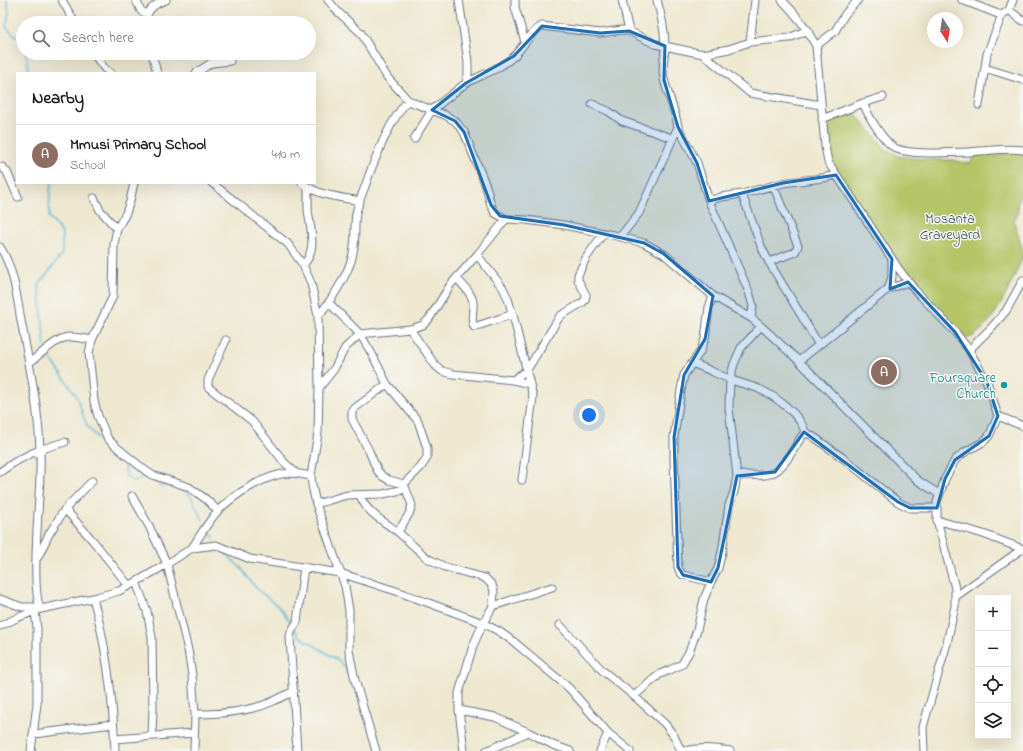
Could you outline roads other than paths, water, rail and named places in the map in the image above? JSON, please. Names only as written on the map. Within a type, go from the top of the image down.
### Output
[{"type":"street","points":[[62,0],[71,16]]},
{"type":"street","points":[[136,0],[141,11],[147,14],[156,4],[166,0]]},
{"type":"street","points":[[328,0],[337,11],[361,33],[387,77],[408,100],[445,115],[455,122],[464,132],[486,186],[491,205],[495,213],[506,219],[564,225],[644,243],[655,248],[713,296],[751,318],[761,326],[799,361],[917,480],[939,494]]},
{"type":"street","points":[[459,0],[468,62],[468,75],[466,82]]},
{"type":"street","points":[[515,0],[515,7],[525,42]]},
{"type":"street","points":[[622,0],[629,31]]},
{"type":"street","points":[[657,0],[663,25],[665,46],[662,67],[664,80],[676,112],[678,126],[697,164],[709,201],[749,292],[753,306],[751,318]]},
{"type":"street","points":[[750,42],[755,0]]},
{"type":"street","points":[[782,0],[808,30],[816,46],[822,119],[828,162],[908,282],[955,332],[969,350],[987,382],[998,416],[989,436],[983,442],[955,460],[939,494],[937,520],[955,588],[955,606],[948,643],[923,727],[924,751]]},
{"type":"street","points":[[816,46],[835,31],[845,14],[858,0]]},
{"type":"street","points":[[962,0],[1002,15]]},
{"type":"street","points":[[979,105],[989,49],[1002,15],[1009,10],[1013,0]]},
{"type":"street","points":[[1009,10],[1023,21]]},
{"type":"street","points":[[414,139],[432,110],[466,82],[500,66],[514,56],[537,29],[542,26],[600,33],[622,30],[629,31],[655,44],[703,54],[729,49],[750,42],[789,38],[808,30]]},
{"type":"street","points":[[703,54],[750,93],[821,105]]},
{"type":"street","points":[[98,60],[109,72]]},
{"type":"street","points":[[154,60],[157,72]]},
{"type":"street","points":[[198,72],[211,63],[230,61]]},
{"type":"street","points":[[985,68],[1023,80]]},
{"type":"street","points":[[822,119],[883,96]]},
{"type":"street","points":[[318,316],[329,303],[351,261],[356,213],[360,201],[386,133],[393,120],[408,100]]},
{"type":"street","points":[[863,103],[867,114],[874,125],[896,149],[917,153],[979,152],[996,149],[1023,150]]},
{"type":"street","points":[[592,104],[608,111],[622,121],[672,138]]},
{"type":"street","points":[[620,237],[639,213],[678,126]]},
{"type":"street","points":[[0,167],[7,172],[18,197]]},
{"type":"street","points":[[709,201],[721,197],[742,194],[773,185],[836,175]]},
{"type":"street","points":[[134,184],[126,213],[117,229],[114,244],[113,296],[92,340],[89,353],[94,401],[103,429],[108,439],[116,447],[152,475],[189,487],[207,500],[218,511]]},
{"type":"street","points":[[213,184],[280,236],[294,251],[304,265],[311,283],[318,316],[319,388],[318,433],[311,476],[313,495],[345,586],[349,610],[350,658],[376,751]]},
{"type":"street","points":[[305,185],[328,196],[360,201]]},
{"type":"street","points":[[304,265],[308,260],[312,245],[312,230],[305,185]]},
{"type":"street","points":[[769,262],[795,252],[798,246],[773,185]]},
{"type":"street","points":[[742,194],[755,232],[769,262],[819,345]]},
{"type":"street","points":[[94,198],[100,210],[117,229]]},
{"type":"street","points":[[319,388],[334,369],[345,348],[360,334],[410,329],[423,324],[429,319],[451,284],[506,219]]},
{"type":"street","points":[[513,380],[527,370],[560,316],[585,300],[586,295],[578,280],[578,275],[586,258],[603,234]]},
{"type":"street","points":[[0,247],[14,284],[29,363],[39,429],[40,472],[36,559],[36,592],[38,609],[37,704],[31,751]]},
{"type":"street","points":[[477,255],[503,288],[512,314],[533,397],[522,480]]},
{"type":"street","points":[[888,289],[892,277],[892,259]]},
{"type":"street","points":[[457,278],[472,298],[474,327],[512,314]]},
{"type":"street","points":[[969,350],[991,328],[1006,310],[1023,280]]},
{"type":"street","points":[[799,361],[888,289],[908,282]]},
{"type":"street","points":[[710,582],[683,575],[678,567],[674,437],[684,375],[700,352],[705,339],[709,307],[713,296]]},
{"type":"street","points":[[316,504],[347,495],[383,494],[405,486],[425,462],[428,453],[418,422],[387,384],[360,334],[329,303]]},
{"type":"street","points":[[634,696],[660,674],[682,664],[689,652],[697,630],[704,599],[721,558],[729,505],[734,492],[737,476],[729,408],[730,380],[734,364],[741,348],[761,326]]},
{"type":"street","points":[[410,329],[438,368],[442,371],[453,374],[513,380],[530,384]]},
{"type":"street","points":[[29,363],[65,337],[92,340]]},
{"type":"street","points":[[226,340],[208,380],[208,387],[252,421],[284,462],[296,473]]},
{"type":"street","points":[[692,363],[730,380],[759,389],[771,396],[796,415],[802,422],[805,432],[843,458],[898,502],[910,508],[937,508]]},
{"type":"street","points":[[387,384],[356,408],[352,412],[352,419],[377,470],[382,476],[405,486],[411,502],[411,508],[398,532]]},
{"type":"street","points":[[998,416],[1023,426]]},
{"type":"street","points":[[737,476],[746,474],[766,475],[774,472],[781,467],[805,432]]},
{"type":"street","points":[[0,472],[26,455],[40,448],[65,442]]},
{"type":"street","points":[[0,626],[38,609],[119,591],[192,548],[208,523],[218,511],[257,483],[277,475],[296,473],[311,476]]},
{"type":"street","points":[[36,559],[49,534],[65,509],[92,481]]},
{"type":"street","points":[[360,495],[361,500],[372,513],[398,532],[427,558],[455,570],[485,578],[492,586],[494,591],[493,606],[483,623],[473,646],[459,693],[459,710],[464,751]]},
{"type":"street","points":[[132,496],[167,564],[188,650],[192,675],[194,751]]},
{"type":"street","points":[[65,509],[133,584],[147,611],[152,637],[152,736]]},
{"type":"street","points":[[937,520],[983,534],[1023,550]]},
{"type":"street","points":[[192,548],[216,545],[250,558],[340,573],[399,592],[483,623],[500,632],[514,642],[569,688],[608,733],[630,751]]},
{"type":"street","points":[[955,597],[1023,550]]},
{"type":"street","points":[[297,751],[290,637],[291,632],[297,622],[304,567]]},
{"type":"street","points":[[493,606],[552,587]]},
{"type":"street","points":[[93,598],[102,635],[109,680],[114,724],[115,751]]},
{"type":"street","points":[[0,599],[22,607],[38,609]]},
{"type":"street","points":[[560,625],[603,671],[665,724],[674,736],[681,751]]},
{"type":"street","points":[[194,714],[215,714],[256,708],[294,691]]},
{"type":"street","points":[[459,710],[495,717],[553,745],[570,751]]},
{"type":"street","points":[[34,734],[114,724]]},
{"type":"street","points":[[487,751],[528,732]]},
{"type":"street","points":[[115,739],[194,733]]},
{"type":"street","points":[[600,751],[608,733]]},
{"type":"street","points":[[684,751],[702,748],[718,748],[730,751]]},
{"type":"waterway","points":[[7,0],[9,13],[6,27],[16,36]]},
{"type":"waterway","points":[[27,60],[29,72]]},
{"type":"waterway","points":[[45,346],[39,285],[62,254],[62,233],[49,217],[50,190],[52,184]]},
{"type":"waterway","points":[[48,355],[76,395],[87,426],[113,455],[124,462],[126,476],[134,482],[144,476],[155,480],[161,486],[178,487],[189,493],[203,520]]},
{"type":"waterway","points":[[208,527],[214,538]]},
{"type":"waterway","points":[[224,552],[241,568],[256,588],[280,608],[292,624]]},
{"type":"waterway","points":[[295,630],[299,636],[338,660],[345,667],[347,673]]},
{"type":"place","name":"Mmusi Primary School","points":[[884,372]]},
{"type":"place","name":"Foursquare Church","points":[[1004,385]]},
{"type":"park label","name":"Mosanta Graveyard","points":[[950,226]]}]
